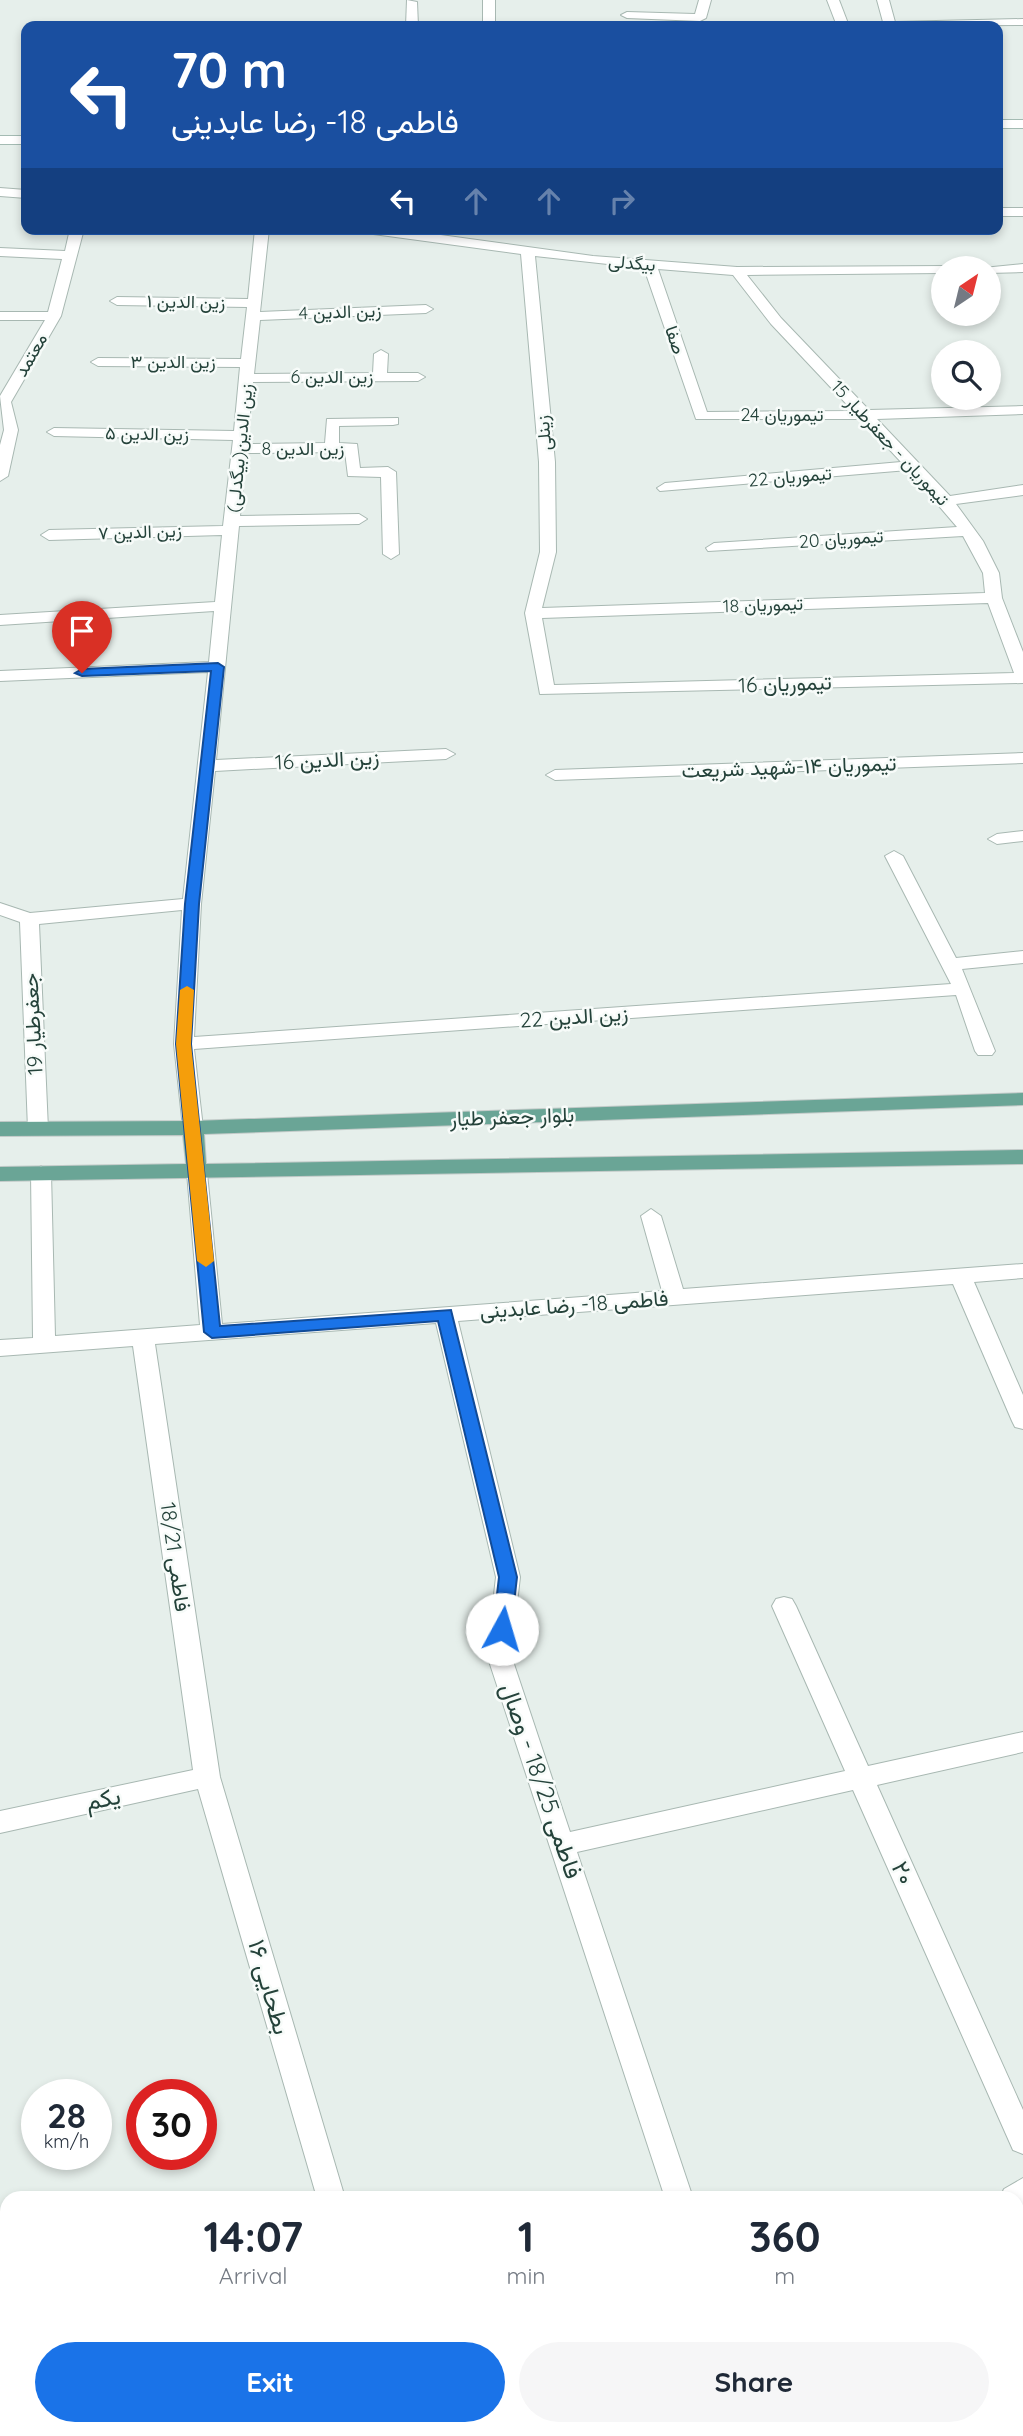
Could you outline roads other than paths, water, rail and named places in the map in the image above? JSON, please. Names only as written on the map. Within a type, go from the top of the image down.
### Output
[{"type":"main road","name":"بلوار جعفر طیار","points":[[0,1129],[193,1128],[1023,1099]]},
{"type":"main road","points":[[193,1128],[197,1173]]},
{"type":"main road","points":[[0,1174],[197,1173],[1023,1157]]},
{"type":"street","points":[[489,0],[489,21]]},
{"type":"street","points":[[633,0],[625,21],[700,18],[705,0]]},
{"type":"street","points":[[833,0],[841,21]]},
{"type":"street","points":[[883,0],[889,21]]},
{"type":"street","points":[[411,2],[412,21]]},
{"type":"street","points":[[1003,23],[1023,22]]},
{"type":"street","points":[[1003,124],[1023,124]]},
{"type":"street","points":[[0,140],[21,140]]},
{"type":"street","points":[[0,192],[21,194]]},
{"type":"street","points":[[1003,212],[1023,212]]},
{"type":"street","name":"معتمد","points":[[0,476],[11,430],[4,402],[54,316],[75,235]]},
{"type":"street","name":"زین الدین(بیگدلی)","points":[[193,1128],[184,1044],[192,904],[261,235]]},
{"type":"street","name":"بیگدلی","points":[[412,235],[528,252],[737,271],[931,269]]},
{"type":"street","points":[[490,235],[490,245]]},
{"type":"street","points":[[0,252],[70,255]]},
{"type":"street","name":"زینلی","points":[[528,252],[547,463],[548,552],[533,612]]},
{"type":"street","name":"صفا","points":[[650,265],[701,416]]},
{"type":"street","points":[[1001,268],[1023,268]]},
{"type":"street","name":"تیموریان - جعفرطیار 15","points":[[737,271],[776,321],[863,415],[914,465],[968,531],[991,573],[994,598],[1023,676]]},
{"type":"street","name":"زین الدین ۱","points":[[117,301],[254,309]]},
{"type":"street","name":"زین الدین 4","points":[[254,309],[426,309]]},
{"type":"street","name":"معتمد","points":[[0,316],[54,316]]},
{"type":"street","points":[[380,377],[381,354]]},
{"type":"street","name":"زین الدین ۳","points":[[98,362],[248,370]]},
{"type":"street","name":"زین الدین 6","points":[[248,370],[418,377]]},
{"type":"street","name":"تیموریان 24","points":[[701,416],[1023,410]]},
{"type":"street","points":[[332,448],[332,422],[393,421]]},
{"type":"street","name":"زین الدین ۵","points":[[54,432],[240,443]]},
{"type":"street","name":"زین الدین 8","points":[[240,443],[352,447],[353,473],[388,472],[391,554]]},
{"type":"street","name":"تیموریان 22","points":[[666,488],[914,465]]},
{"type":"street","points":[[946,501],[1023,490]]},
{"type":"street","name":"زین الدین ۷","points":[[49,535],[359,519]]},
{"type":"street","name":"تیموریان 20","points":[[714,548],[968,531]]},
{"type":"street","name":"تیموریان 18","points":[[533,612],[994,598]]},
{"type":"street","points":[[0,620],[223,606]]},
{"type":"street","name":"تیموریان 16","points":[[533,612],[546,690],[1023,676]]},
{"type":"street","points":[[0,676],[218,667]]},
{"type":"street","name":"زین الدین 16","points":[[208,766],[446,754]]},
{"type":"street","name":"تیموریان ۱۴-شهید شریعت","points":[[555,775],[1023,758]]},
{"type":"street","points":[[997,839],[1023,836]]},
{"type":"street","points":[[894,856],[963,989],[985,1051]]},
{"type":"street","points":[[0,909],[29,919],[192,904]]},
{"type":"street","name":"جعفرطیار 19","points":[[29,919],[38,1129]]},
{"type":"street","points":[[950,964],[1023,957]]},
{"type":"street","name":"زین الدین 22","points":[[184,1044],[963,989]]},
{"type":"street","points":[[197,1173],[212,1332]]},
{"type":"street","points":[[41,1174],[44,1345]]},
{"type":"street","points":[[651,1216],[675,1297]]},
{"type":"street","name":"فاطمی 18- رضا عابدینی","points":[[0,1348],[1023,1271]]},
{"type":"street","points":[[961,1276],[1023,1421]]},
{"type":"street","name":"فاطمی 18/25 - وصال","points":[[445,1314],[508,1577],[499,1655],[677,2191]]},
{"type":"street","name":"فاطمی 18/21","points":[[144,1337],[207,1777]]},
{"type":"street","name":"۲۰","points":[[784,1605],[1023,2141]]},
{"type":"street","points":[[563,1844],[1023,1742]]},
{"type":"street","name":"یکم","points":[[0,1822],[207,1777]]},
{"type":"street","name":"بطحایی ۱۶","points":[[207,1777],[329,2191]]}]
